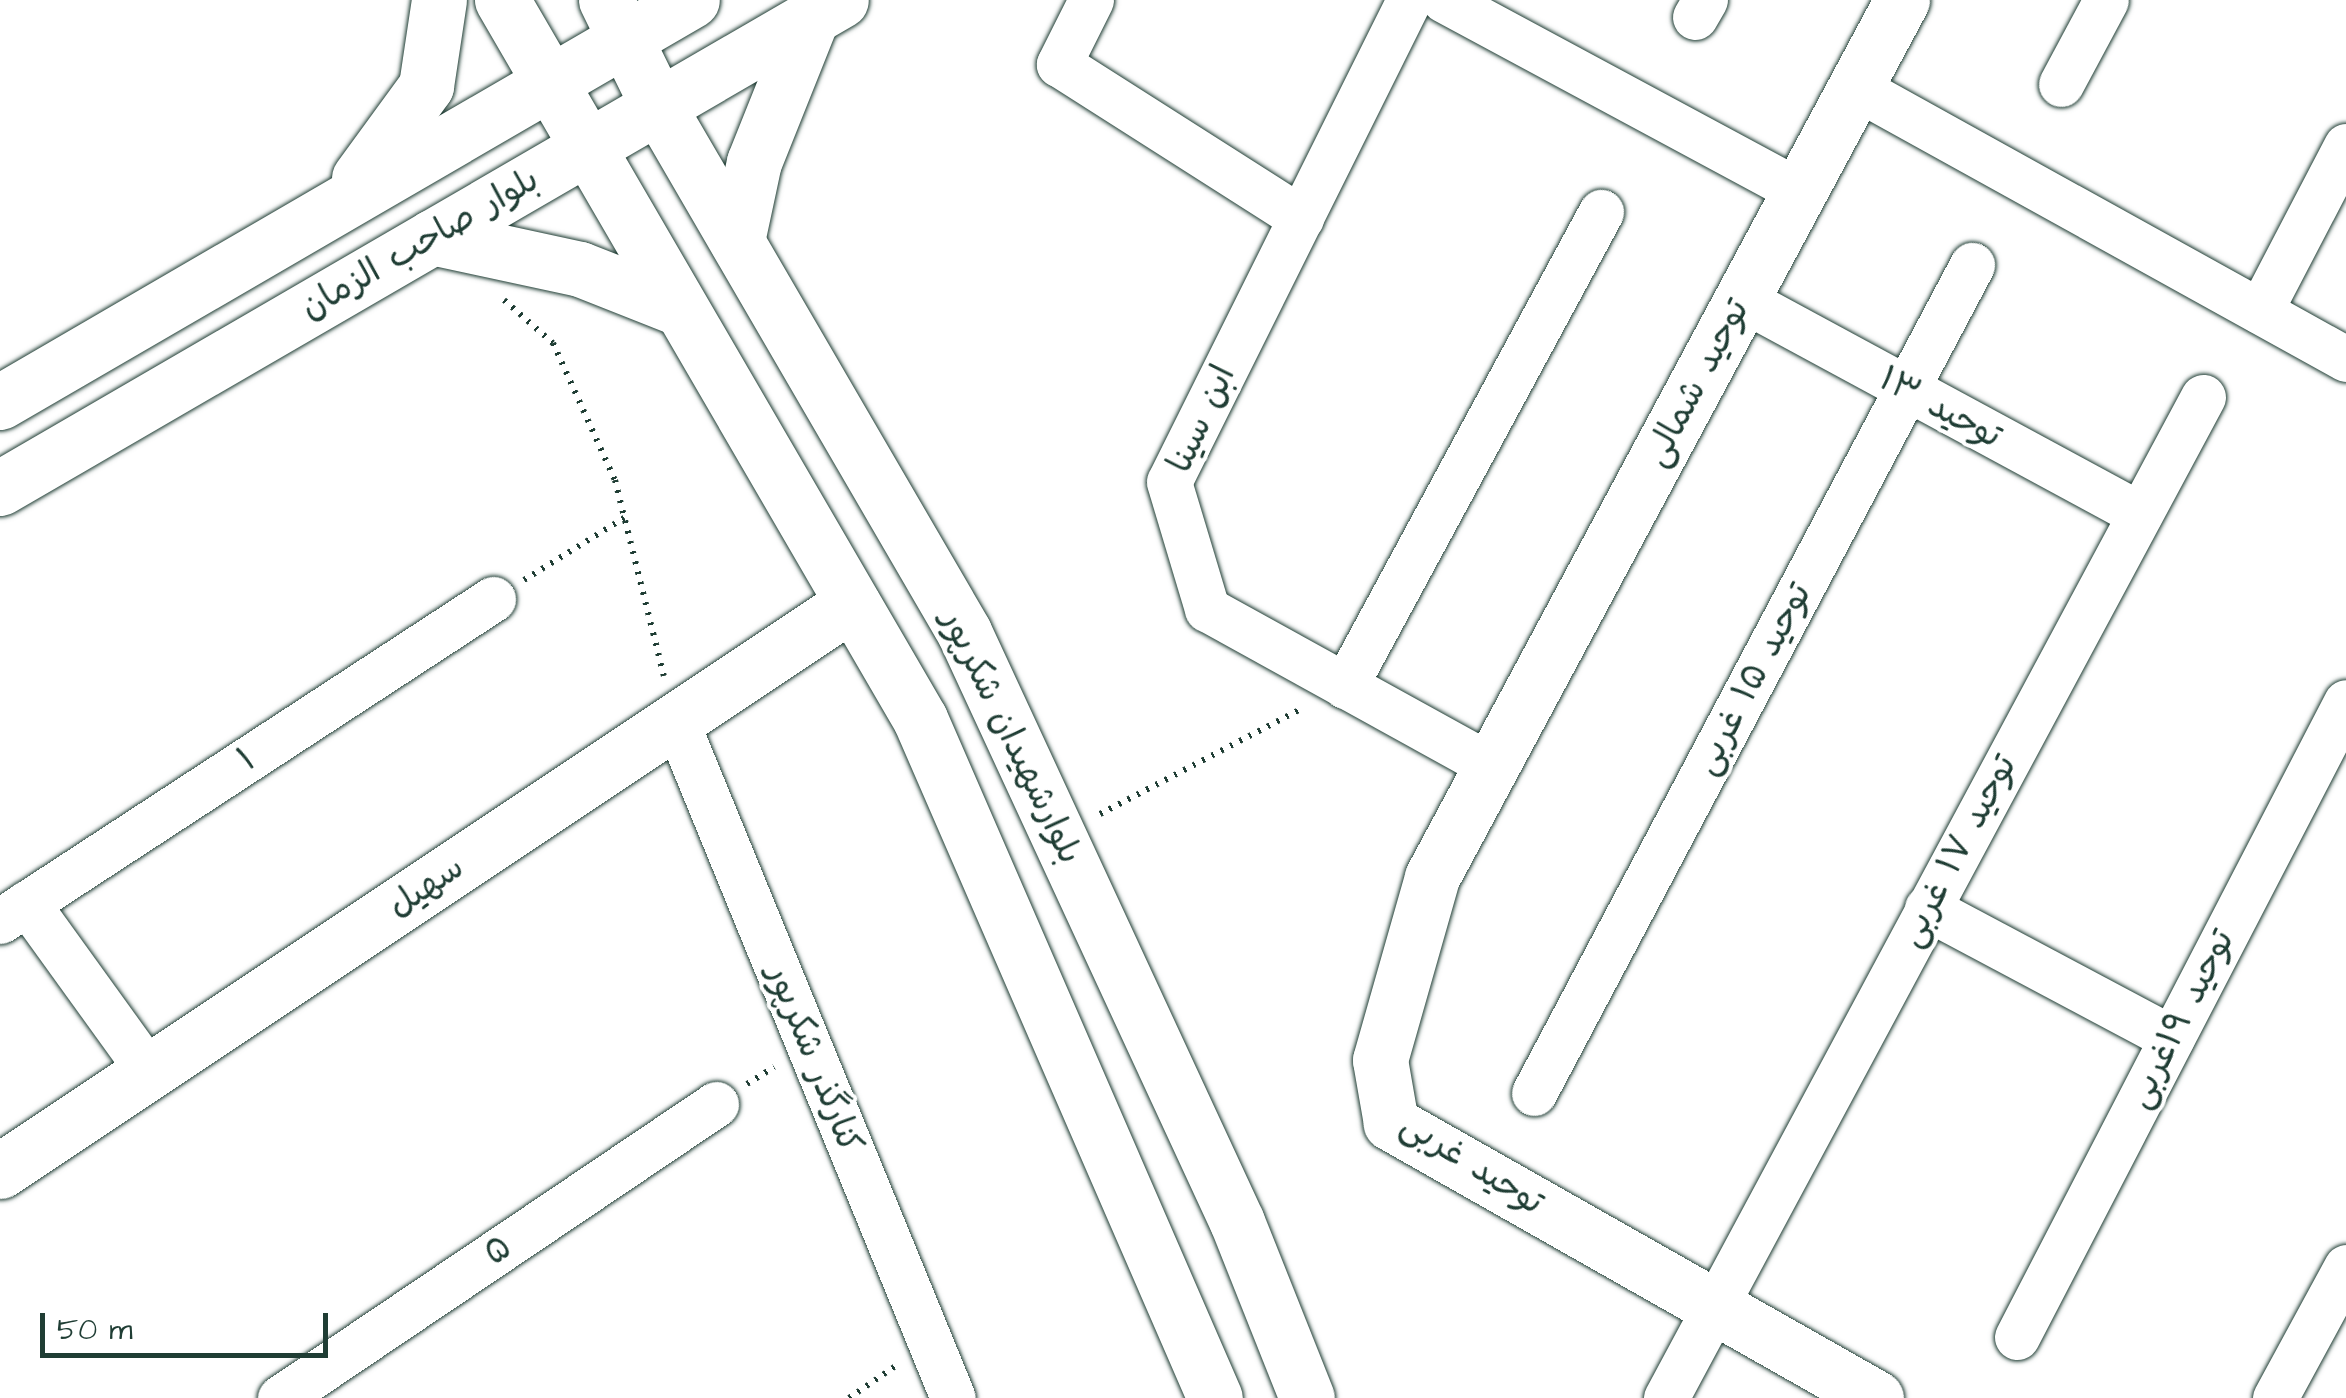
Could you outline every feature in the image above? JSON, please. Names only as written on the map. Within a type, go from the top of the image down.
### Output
[{"type":"main road","points":[[327,212],[388,148],[426,86],[439,0]]},
{"type":"main road","points":[[502,0],[584,148],[920,719],[1215,1398]]},
{"type":"main road","points":[[0,402],[550,82],[615,19],[692,0]]},
{"type":"main road","name":"توحید شمالی","points":[[1491,766],[1902,0]]},
{"type":"main road","points":[[737,241],[754,162],[826,8]]},
{"type":"main road","name":"بلوار صاحب الزمان","points":[[0,488],[826,8]]},
{"type":"main road","name":"بلوارشهیدان شکرپور","points":[[615,19],[658,106],[964,632],[1143,1017],[1307,1398]]},
{"type":"main road","points":[[432,237],[580,268],[679,308]]},
{"type":"main road","name":"سهیل","points":[[0,1171],[852,603]]},
{"type":"main road","name":"توحید غربی","points":[[1491,766],[1432,877],[1380,1060],[1392,1123],[1876,1398]]},
{"type":"main road","points":[[1061,1039],[1143,1017]]},
{"type":"street","points":[[1091,0],[1059,64],[1301,218]]},
{"type":"street","name":"ابن سینا","points":[[1409,0],[1170,482],[1207,609],[1491,766]]},
{"type":"street","points":[[1444,0],[1799,191]]},
{"type":"street","points":[[2061,84],[2106,0]]},
{"type":"street","points":[[1855,88],[2346,359]]},
{"type":"street","points":[[2260,311],[2346,146]]},
{"type":"street","points":[[1346,686],[1601,212]]},
{"type":"street","name":"توحید ۱۵ غربی","points":[[1534,1093],[1972,265]]},
{"type":"street","name":"توحید ۱۳","points":[[1742,300],[2140,514]]},
{"type":"street","name":"توحید ۱۷ غربی","points":[[1666,1398],[1712,1305],[2204,396]]},
{"type":"street","name":"۱","points":[[14,912],[493,599]]},
{"type":"street","name":"توحید ۱۹غربی","points":[[2016,1337],[2346,702]]},
{"type":"street","name":"کنارگذر شکرپور","points":[[676,721],[953,1398]]},
{"type":"street","points":[[1927,908],[2172,1038]]},
{"type":"street","points":[[14,912],[149,1072]]},
{"type":"street","name":"۵","points":[[280,1398],[716,1104]]},
{"type":"street","points":[[2275,1398],[2346,1266]]},
{"type":"path","points":[[499,296],[553,343],[624,518],[676,721]]},
{"type":"path","points":[[493,599],[624,518]]},
{"type":"path","points":[[1058,836],[1346,686]]},
{"type":"path","points":[[716,1104],[808,1046]]},
{"type":"path","points":[[848,1398],[930,1342]]}]
